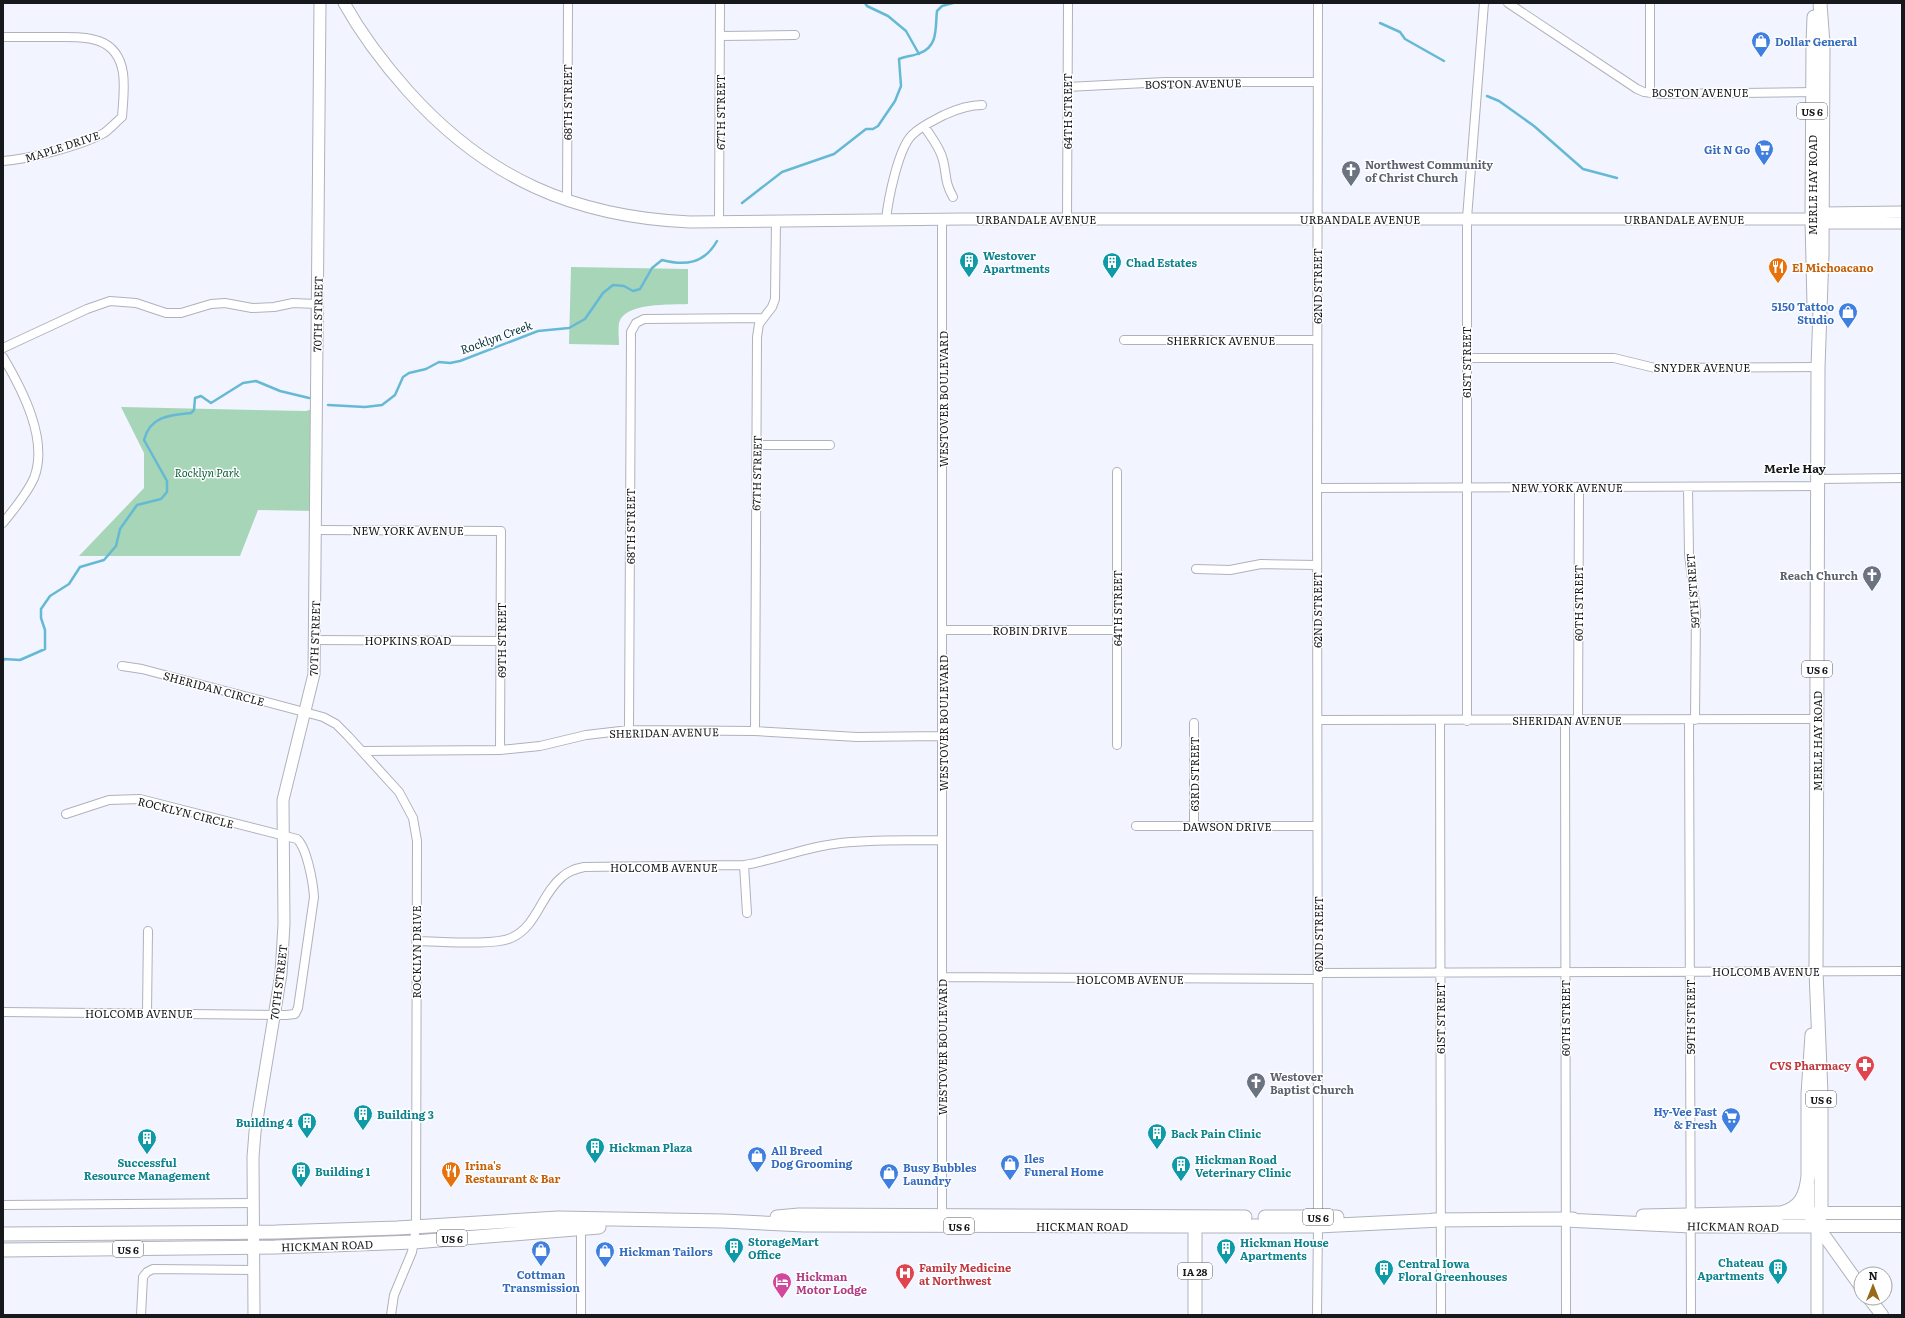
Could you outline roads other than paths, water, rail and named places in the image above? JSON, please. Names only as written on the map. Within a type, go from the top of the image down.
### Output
[{"type":"main road","name":"MERLE HAY ROAD","points":[[1816,3],[1813,44],[1817,92],[1819,218],[1813,299],[1818,367],[1816,971],[1821,1094],[1821,1213],[1816,1226]]},
{"type":"main road","name":"MERLE HAY ROAD","points":[[1817,92],[1823,44],[1820,3]]},
{"type":"main road","name":"MERLE HAY ROAD","points":[[1808,1213],[1808,1094],[1816,971]]},
{"type":"main road","name":"US 6","points":[[1781,1213],[1790,1211],[1800,1203],[1807,1188],[1808,1176]]},
{"type":"main road","name":"HICKMAN ROAD","points":[[1691,1220],[1781,1213],[1902,1213]]},
{"type":"main road","points":[[1808,1213],[1853,1276]]},
{"type":"main road","name":"HICKMAN ROAD","points":[[3,1234],[254,1232],[416,1227],[558,1218],[581,1224]]},
{"type":"main road","name":"HICKMAN ROAD","points":[[3,1250],[254,1247],[414,1242],[581,1224],[650,1220],[724,1220],[804,1225],[942,1221],[1318,1222],[1441,1220],[1691,1220],[1816,1226],[1902,1226]]},
{"type":"main road","name":"IA 28","points":[[1195,1222],[1195,1315]]},
{"type":"main road","points":[[1875,1306],[1882,1315]]},
{"type":"street","name":"70TH STREET","points":[[254,1315],[253,1157],[255,1132],[281,974],[283,944],[284,800],[314,674],[320,3]]},
{"type":"street","name":"URBANDALE AVENUE","points":[[344,3],[356,23],[388,68],[425,110],[466,147],[493,166],[524,183],[567,200],[590,208],[648,218],[678,221],[1819,218],[1902,223]]},
{"type":"street","name":"68TH STREET","points":[[567,200],[568,3]]},
{"type":"street","name":"67TH STREET","points":[[719,221],[720,3]]},
{"type":"street","name":"64TH STREET","points":[[1067,220],[1068,3]]},
{"type":"street","name":"62ND STREET","points":[[1317,1315],[1318,3]]},
{"type":"street","name":"61ST STREET","points":[[1467,721],[1467,218],[1484,3]]},
{"type":"street","name":"BOSTON AVENUE","points":[[1508,3],[1637,89],[1650,92],[1817,92]]},
{"type":"street","points":[[1650,3],[1650,92]]},
{"type":"street","points":[[720,36],[795,35]]},
{"type":"street","name":"MAPLE DRIVE","points":[[3,37],[86,37],[103,42],[112,48],[118,57],[122,68],[124,100],[122,116],[104,132],[85,141],[29,158],[3,161]]},
{"type":"street","name":"BOSTON AVENUE","points":[[1067,87],[1165,82],[1318,82]]},
{"type":"street","points":[[886,220],[901,153],[912,135],[924,126],[954,111],[966,106],[982,105]]},
{"type":"street","points":[[924,126],[941,154],[946,182],[953,197]]},
{"type":"street","name":"URBANDALE AVENUE","points":[[1819,218],[1902,212]]},
{"type":"street","name":"67TH STREET","points":[[755,731],[757,337],[762,318],[772,307],[775,299],[776,220]]},
{"type":"street","name":"WESTOVER BOULEVARD","points":[[942,220],[942,1221]]},
{"type":"street","points":[[3,348],[87,309],[110,301],[136,303],[166,313],[181,313],[211,304],[225,303],[252,308],[274,307],[293,303],[317,304]]},
{"type":"street","name":"68TH STREET","points":[[629,730],[631,332],[636,323],[644,319],[762,318]]},
{"type":"street","name":"SHERRICK AVENUE","points":[[1124,340],[1317,340]]},
{"type":"street","points":[[3,357],[32,418],[38,438],[39,454],[34,477],[27,491],[3,523]]},
{"type":"street","name":"SNYDER AVENUE","points":[[1466,358],[1614,358],[1655,368],[1818,367]]},
{"type":"street","points":[[757,445],[830,445]]},
{"type":"street","name":"64TH STREET","points":[[1117,472],[1117,745]]},
{"type":"street","name":"NEW YORK AVENUE","points":[[1317,488],[1688,487],[1818,483],[1902,478]]},
{"type":"street","name":"60TH STREET","points":[[1578,720],[1579,487]]},
{"type":"street","name":"59TH STREET","points":[[1688,487],[1689,554],[1696,612],[1692,720],[1690,971],[1691,1315]]},
{"type":"street","name":"NEW YORK AVENUE","points":[[315,530],[500,531]]},
{"type":"street","name":"69TH STREET","points":[[500,531],[500,750]]},
{"type":"street","points":[[1196,569],[1230,570],[1261,564],[1317,565]]},
{"type":"street","name":"ROBIN DRIVE","points":[[943,630],[1117,630]]},
{"type":"street","name":"HOPKINS ROAD","points":[[315,640],[501,641]]},
{"type":"street","name":"SHERIDAN CIRCLE","points":[[122,666],[306,712]]},
{"type":"street","name":"ROCKLYN DRIVE","points":[[306,712],[324,717],[336,724],[399,792],[413,818],[417,840],[416,1227],[414,1242]]},
{"type":"street","name":"SHERIDAN AVENUE","points":[[1318,720],[1467,721],[1817,719]]},
{"type":"street","name":"60TH STREET","points":[[1565,720],[1566,1315]]},
{"type":"street","name":"61ST STREET","points":[[1440,721],[1441,1315]]},
{"type":"street","name":"63RD STREET","points":[[1194,723],[1194,826]]},
{"type":"street","name":"SHERIDAN AVENUE","points":[[362,751],[500,750],[540,746],[586,736],[629,730],[755,731],[857,737],[943,736]]},
{"type":"street","name":"ROCKLYN CIRCLE","points":[[66,814],[109,800],[140,799],[297,839],[302,845],[314,890],[314,903],[298,1008],[294,1014],[274,1014]]},
{"type":"street","name":"DAWSON DRIVE","points":[[1136,826],[1318,826]]},
{"type":"street","name":"HOLCOMB AVENUE","points":[[416,941],[490,941],[511,938],[520,933],[530,923],[561,877],[571,870],[584,867],[744,866],[793,852],[834,844],[870,841],[942,840]]},
{"type":"street","points":[[744,866],[747,913]]},
{"type":"street","points":[[147,1013],[148,931]]},
{"type":"street","name":"HOLCOMB AVENUE","points":[[942,977],[1318,976],[1440,972],[1902,971]]},
{"type":"street","name":"HOLCOMB AVENUE","points":[[3,1012],[274,1014]]},
{"type":"street","points":[[3,1205],[253,1203]]},
{"type":"street","points":[[581,1224],[581,1315]]},
{"type":"street","name":"MERLE HAY ROAD","points":[[1816,1226],[1817,1315]]},
{"type":"street","points":[[392,1315],[394,1295],[412,1252],[414,1242]]},
{"type":"street","points":[[141,1315],[143,1277],[147,1272],[153,1269],[254,1270]]},
{"type":"waterway","points":[[865,3],[867,6],[888,16],[906,31],[919,54]]},
{"type":"waterway","name":"Rocklyn Creek","points":[[742,203],[782,172],[834,154],[866,129],[873,129],[878,126],[895,101],[901,86],[899,59],[920,53],[930,46],[935,35],[937,11],[942,6],[953,3]]},
{"type":"waterway","points":[[1380,23],[1400,32],[1405,39],[1444,61]]},
{"type":"waterway","points":[[1487,96],[1499,101],[1534,126],[1583,169],[1617,178]]},
{"type":"waterway","name":"Rocklyn Creek","points":[[328,405],[365,407],[382,405],[395,395],[403,377],[409,373],[426,369],[439,362],[450,363],[460,361],[538,331],[569,328],[585,319],[603,293],[613,285],[624,286],[633,291],[640,289],[652,268],[662,260],[686,263],[700,259],[712,249],[717,241]]},
{"type":"waterway","name":"Rocklyn Creek","points":[[3,661],[4,659],[20,660],[45,649],[45,630],[41,618],[41,609],[50,596],[69,584],[80,567],[104,560],[116,546],[120,529],[137,505],[161,499],[167,492],[167,481],[144,440],[147,432],[156,421],[168,416],[191,413],[194,410],[195,398],[201,396],[211,403],[243,383],[256,381],[280,391],[309,398]]},
{"type":"place","name":"Dollar General","points":[[1761,58]]},
{"type":"place","name":"Git N Go","points":[[1764,166]]},
{"type":"place","name":"Northwest Community of Christ Church","points":[[1351,187]]},
{"type":"place","name":"Westover Apartments","points":[[969,278]]},
{"type":"place","name":"Chad Estates","points":[[1112,279]]},
{"type":"place","name":"El Michoacano","points":[[1778,284]]},
{"type":"place","name":"5150 Tattoo Studio","points":[[1848,329]]},
{"type":"place","name":"Reach Church","points":[[1872,592]]},
{"type":"place","name":"CVS Pharmacy","points":[[1865,1082]]},
{"type":"place","name":"Westover Baptist Church","points":[[1256,1099]]},
{"type":"place","name":"Building 3","points":[[363,1131]]},
{"type":"place","name":"Hy-Vee Fast & Fresh","points":[[1731,1134]]},
{"type":"place","name":"Building 4","points":[[307,1139]]},
{"type":"place","name":"Back Pain Clinic","points":[[1157,1150]]},
{"type":"place","name":"Successful Resource Management","points":[[147,1155]]},
{"type":"place","name":"Hickman Plaza","points":[[595,1164]]},
{"type":"place","name":"All Breed Dog Grooming","points":[[757,1173]]},
{"type":"place","name":"Iles Funeral Home","points":[[1010,1181]]},
{"type":"place","name":"Hickman Road Veterinary Clinic","points":[[1181,1182]]},
{"type":"place","name":"Building 1","points":[[301,1188]]},
{"type":"place","name":"Irina's Restaurant & Bar","points":[[451,1188]]},
{"type":"place","name":"Busy Bubbles Laundry","points":[[889,1190]]},
{"type":"place","name":"StorageMart Office","points":[[734,1264]]},
{"type":"place","name":"Hickman House Apartments","points":[[1226,1265]]},
{"type":"place","name":"Cottman Transmission","points":[[541,1267]]},
{"type":"place","name":"Hickman Tailors","points":[[605,1268]]},
{"type":"place","name":"Chateau Apartments","points":[[1778,1285]]},
{"type":"place","name":"Central Iowa Floral Greenhouses","points":[[1384,1286]]},
{"type":"place","name":"Family Medicine at Northwest","points":[[905,1290]]},
{"type":"place","name":"Hickman Motor Lodge","points":[[782,1299]]},
{"type":"district","name":"Merle Hay","points":[[1795,468]]},
{"type":"park label","name":"Rocklyn Park","points":[[207,472]]}]
